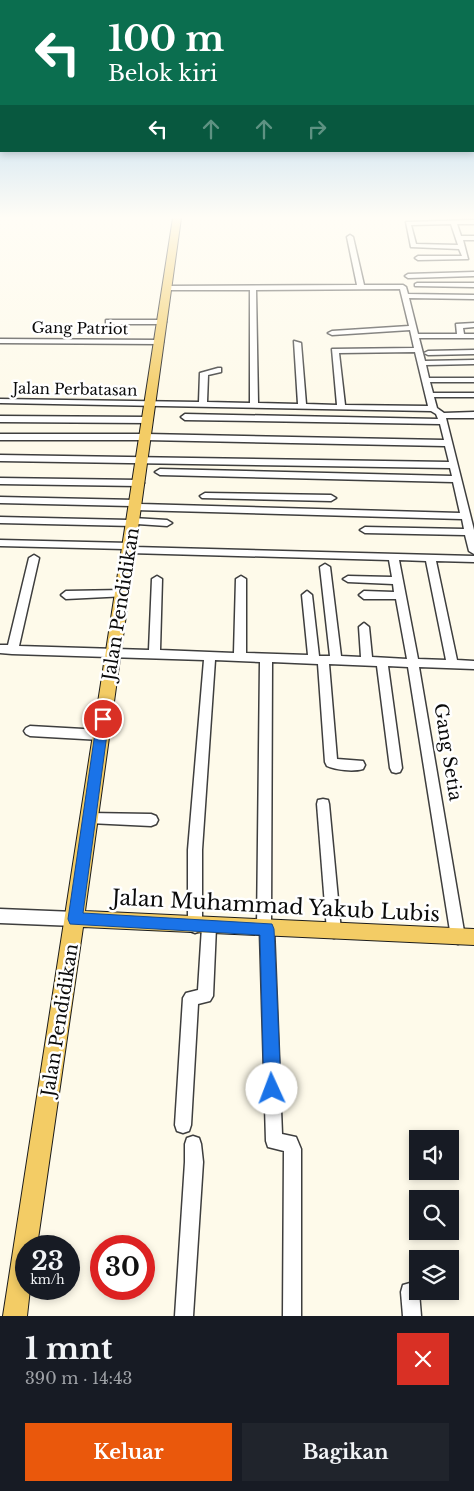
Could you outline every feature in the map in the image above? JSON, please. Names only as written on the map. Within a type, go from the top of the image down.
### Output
[{"type":"main road","name":"Jalan Pendidikan","points":[[15,1316],[168,279]]},
{"type":"main road","name":"Jalan Muhammad Yakub Lubis","points":[[75,919],[466,937]]},
{"type":"street","points":[[359,279],[361,287]]},
{"type":"street","points":[[417,285],[474,285]]},
{"type":"street","points":[[167,288],[403,287],[432,409],[439,412],[443,419],[450,443],[457,479],[468,515],[474,551]]},
{"type":"street","points":[[253,288],[254,405]]},
{"type":"street","points":[[405,296],[474,297]]},
{"type":"street","points":[[109,322],[162,322]]},
{"type":"street","points":[[461,336],[459,326],[474,325]]},
{"type":"street","points":[[332,333],[414,332],[474,336]]},
{"type":"street","name":"Gang Patriot","points":[[0,341],[159,342]]},
{"type":"street","points":[[297,343],[302,406]]},
{"type":"street","points":[[342,407],[335,351],[418,350]]},
{"type":"street","points":[[428,353],[474,352]]},
{"type":"street","points":[[421,363],[474,362]]},
{"type":"street","points":[[203,404],[204,373],[218,370]]},
{"type":"street","points":[[426,380],[474,380]]},
{"type":"street","points":[[430,395],[474,395]]},
{"type":"street","name":"Jalan Perbatasan","points":[[0,402],[432,409]]},
{"type":"street","points":[[185,417],[443,419],[474,415]]},
{"type":"street","points":[[0,419],[148,420]]},
{"type":"street","points":[[0,437],[146,437],[450,443]]},
{"type":"street","points":[[0,458],[454,465]]},
{"type":"street","points":[[160,472],[457,479]]},
{"type":"street","points":[[0,481],[139,483]]},
{"type":"street","points":[[205,496],[331,498]]},
{"type":"street","points":[[224,509],[225,496]]},
{"type":"street","points":[[0,500],[224,509],[468,515]]},
{"type":"street","points":[[0,520],[167,522]]},
{"type":"street","points":[[364,530],[470,532]]},
{"type":"street","points":[[0,543],[474,559]]},
{"type":"street","name":"Gang Setia","points":[[392,557],[466,937]]},
{"type":"street","points":[[430,557],[452,663]]},
{"type":"street","points":[[12,650],[34,558]]},
{"type":"street","points":[[325,567],[324,660],[332,762],[335,764],[359,765]]},
{"type":"street","points":[[154,655],[157,579]]},
{"type":"street","points":[[240,657],[241,579]]},
{"type":"street","points":[[348,579],[398,581]]},
{"type":"street","points":[[66,595],[123,594]]},
{"type":"street","points":[[308,595],[324,660]]},
{"type":"street","points":[[364,596],[401,596]]},
{"type":"street","points":[[364,627],[367,661]]},
{"type":"street","points":[[0,649],[474,665]]},
{"type":"street","points":[[183,1125],[191,998],[205,996],[202,926],[195,850],[210,656]]},
{"type":"street","points":[[266,658],[266,929],[274,1141],[290,1143],[293,1149],[292,1316]]},
{"type":"street","points":[[382,662],[396,768]]},
{"type":"street","points":[[30,731],[101,735]]},
{"type":"street","points":[[323,804],[334,931]]},
{"type":"street","points":[[89,818],[151,820]]},
{"type":"street","points":[[0,916],[75,919]]},
{"type":"street","points":[[184,1316],[194,1162],[193,1144]]},
{"type":"street","points":[[411,1300],[412,1316]]},
{"type":"route","points":[[103,719],[75,919],[267,929],[272,1089]]}]
